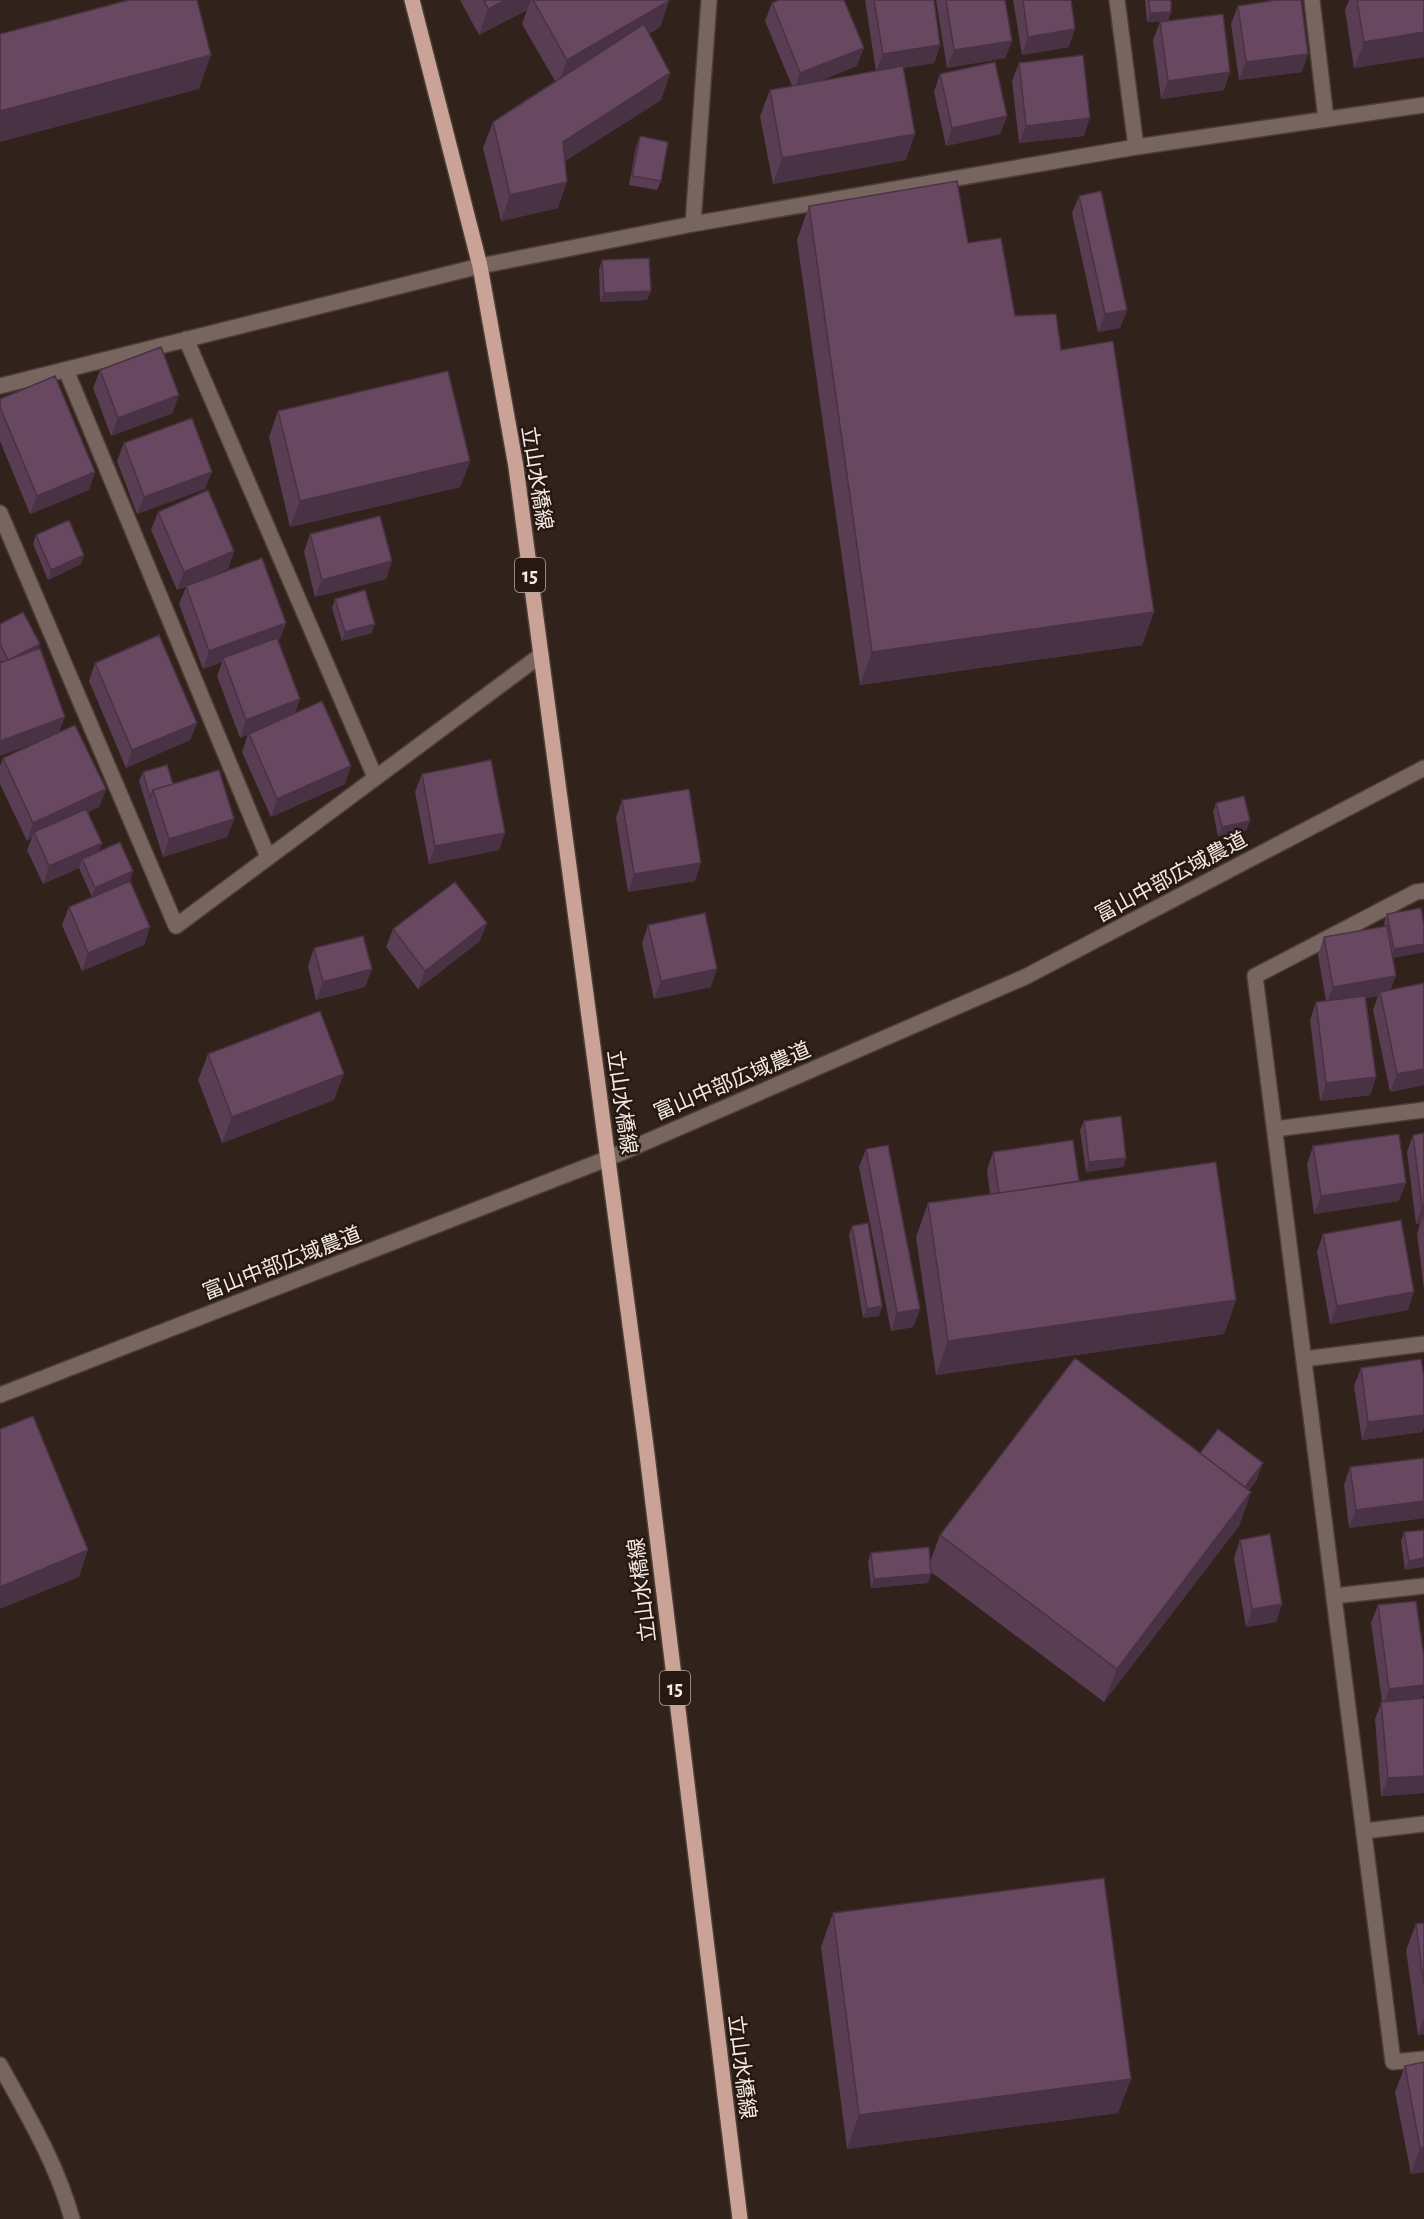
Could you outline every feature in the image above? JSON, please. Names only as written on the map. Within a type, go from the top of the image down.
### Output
[{"type":"main road","name":"立山水橋線","points":[[412,0],[480,266],[516,467],[648,1458],[740,2219]]},
{"type":"street","points":[[693,224],[709,0]]},
{"type":"street","points":[[1117,0],[1136,147]]},
{"type":"street","points":[[1312,0],[1326,119]]},
{"type":"street","points":[[0,386],[480,266],[693,224],[1136,147],[1424,105]]},
{"type":"street","points":[[186,339],[375,777]]},
{"type":"street","points":[[66,370],[268,857]]},
{"type":"street","points":[[0,513],[176,926],[541,655]]},
{"type":"street","name":"富山中部広域農道","points":[[0,1395],[609,1158],[1025,977],[1424,768]]},
{"type":"street","points":[[1424,891],[1416,892],[1255,976],[1393,2062],[1424,2058]]},
{"type":"street","points":[[1275,1129],[1424,1110]]},
{"type":"street","points":[[1304,1359],[1424,1344]]},
{"type":"street","points":[[1334,1596],[1424,1586]]},
{"type":"street","points":[[1364,1831],[1424,1824]]},
{"type":"street","points":[[0,2065],[40,2140],[66,2198],[72,2219]]},
{"type":"building","points":[[129,0],[197,0],[211,55],[0,111],[0,34]]},
{"type":"building","points":[[484,0],[506,0],[488,9]]},
{"type":"building","points":[[533,0],[669,0],[669,1],[567,60]]},
{"type":"building","points":[[779,0],[844,0],[864,48],[800,73],[772,3]]},
{"type":"building","points":[[874,0],[934,0],[940,45],[883,54]]},
{"type":"building","points":[[946,0],[1005,0],[1012,41],[954,50]]},
{"type":"building","points":[[1023,0],[1071,0],[1075,29],[1028,37]]},
{"type":"building","points":[[1149,0],[1171,0],[1171,12],[1150,13]]},
{"type":"building","points":[[1276,0],[1301,0],[1308,54],[1246,62],[1238,6]]},
{"type":"building","points":[[1357,0],[1424,0],[1424,32],[1364,42]]},
{"type":"building","points":[[1223,14],[1230,72],[1168,81],[1160,22]]},
{"type":"building","points":[[644,24],[670,73],[563,142],[567,182],[510,195],[493,122]]},
{"type":"building","points":[[1083,55],[1090,118],[1026,126],[1019,63]]},
{"type":"building","points":[[995,62],[1007,116],[952,128],[940,74]]},
{"type":"building","points":[[903,66],[915,134],[782,158],[770,90]]},
{"type":"building","points":[[640,136],[668,142],[661,181],[632,176]]},
{"type":"building","points":[[957,181],[968,243],[1001,238],[1015,316],[1056,314],[1061,350],[1113,341],[1154,612],[872,652],[809,206]]},
{"type":"building","points":[[1101,191],[1127,310],[1105,314],[1079,196]]},
{"type":"building","points":[[649,258],[651,291],[604,293],[602,260]]},
{"type":"building","points":[[161,347],[179,395],[118,418],[100,370]]},
{"type":"building","points":[[448,371],[470,461],[300,501],[278,411]]},
{"type":"building","points":[[55,376],[95,472],[37,496],[0,407],[0,399]]},
{"type":"building","points":[[192,418],[212,472],[144,497],[124,443]]},
{"type":"building","points":[[208,490],[234,551],[184,572],[158,512]]},
{"type":"building","points":[[380,516],[392,561],[322,580],[310,534]]},
{"type":"building","points":[[69,520],[84,555],[51,570],[36,535]]},
{"type":"building","points":[[262,558],[286,623],[209,651],[186,586]]},
{"type":"building","points":[[365,590],[375,624],[345,632],[335,599]]},
{"type":"building","points":[[23,612],[40,644],[8,660],[0,644],[0,624]]},
{"type":"building","points":[[159,635],[197,723],[132,750],[95,663]]},
{"type":"building","points":[[277,638],[300,699],[246,720],[223,658]]},
{"type":"building","points":[[40,648],[65,717],[0,741],[0,663]]},
{"type":"building","points":[[322,701],[351,766],[277,799],[249,734]]},
{"type":"building","points":[[75,725],[106,789],[33,823],[3,758]]},
{"type":"building","points":[[491,760],[505,833],[435,846],[422,774]]},
{"type":"building","points":[[167,765],[173,784],[153,790],[150,798],[143,772]]},
{"type":"building","points":[[219,770],[234,819],[169,839],[153,790]]},
{"type":"building","points":[[689,789],[701,863],[634,874],[622,800]]},
{"type":"building","points":[[1244,796],[1250,821],[1222,827],[1216,803]]},
{"type":"building","points":[[86,809],[102,843],[49,866],[34,832]]},
{"type":"building","points":[[120,842],[133,871],[95,888],[82,859]]},
{"type":"building","points":[[130,881],[150,927],[88,953],[69,907]]},
{"type":"building","points":[[455,882],[487,923],[425,971],[393,929]]},
{"type":"building","points":[[1421,908],[1424,944],[1394,949],[1387,914]]},
{"type":"building","points":[[705,913],[717,969],[661,981],[648,925]]},
{"type":"building","points":[[1387,926],[1396,976],[1333,987],[1324,937]]},
{"type":"building","points":[[363,936],[372,969],[323,982],[314,948]]},
{"type":"building","points":[[1424,983],[1424,1069],[1397,1074],[1380,992]]},
{"type":"building","points":[[1365,996],[1376,1077],[1326,1083],[1316,1002]]},
{"type":"building","points":[[320,1011],[344,1074],[232,1117],[208,1054]]},
{"type":"building","points":[[1121,1116],[1126,1158],[1089,1162],[1084,1121]]},
{"type":"building","points":[[1424,1133],[1424,1206],[1422,1206],[1413,1135]]},
{"type":"building","points":[[1399,1134],[1406,1183],[1321,1196],[1313,1146]]},
{"type":"building","points":[[1073,1140],[1079,1181],[999,1193],[993,1152]]},
{"type":"building","points":[[888,1145],[920,1309],[897,1313],[866,1149]]},
{"type":"building","points":[[1216,1162],[1236,1300],[948,1341],[928,1203]]},
{"type":"building","points":[[1401,1220],[1414,1292],[1337,1306],[1323,1234]]},
{"type":"building","points":[[868,1223],[882,1306],[867,1309],[852,1226]]},
{"type":"building","points":[[1075,1358],[1251,1492],[1117,1669],[940,1535]]},
{"type":"building","points":[[1421,1359],[1424,1378],[1424,1415],[1368,1422],[1361,1368]]},
{"type":"building","points":[[33,1416],[88,1550],[0,1587],[0,1429]]},
{"type":"building","points":[[1218,1429],[1263,1463],[1245,1487],[1200,1453]]},
{"type":"building","points":[[1424,1458],[1424,1501],[1356,1510],[1350,1467]]},
{"type":"building","points":[[1424,1530],[1424,1558],[1409,1561],[1404,1532]]},
{"type":"building","points":[[1270,1534],[1282,1604],[1252,1609],[1240,1540]]},
{"type":"building","points":[[929,1547],[931,1574],[874,1579],[871,1553]]},
{"type":"building","points":[[1416,1601],[1424,1658],[1424,1685],[1389,1689],[1378,1605]]},
{"type":"building","points":[[1424,1698],[1424,1776],[1388,1778],[1381,1702]]},
{"type":"building","points":[[1104,1878],[1131,2079],[859,2115],[833,1913]]},
{"type":"building","points":[[1424,1923],[1424,1986],[1416,1924]]},
{"type":"building","points":[[1424,2062],[1424,2148],[1420,2148],[1405,2066]]}]
